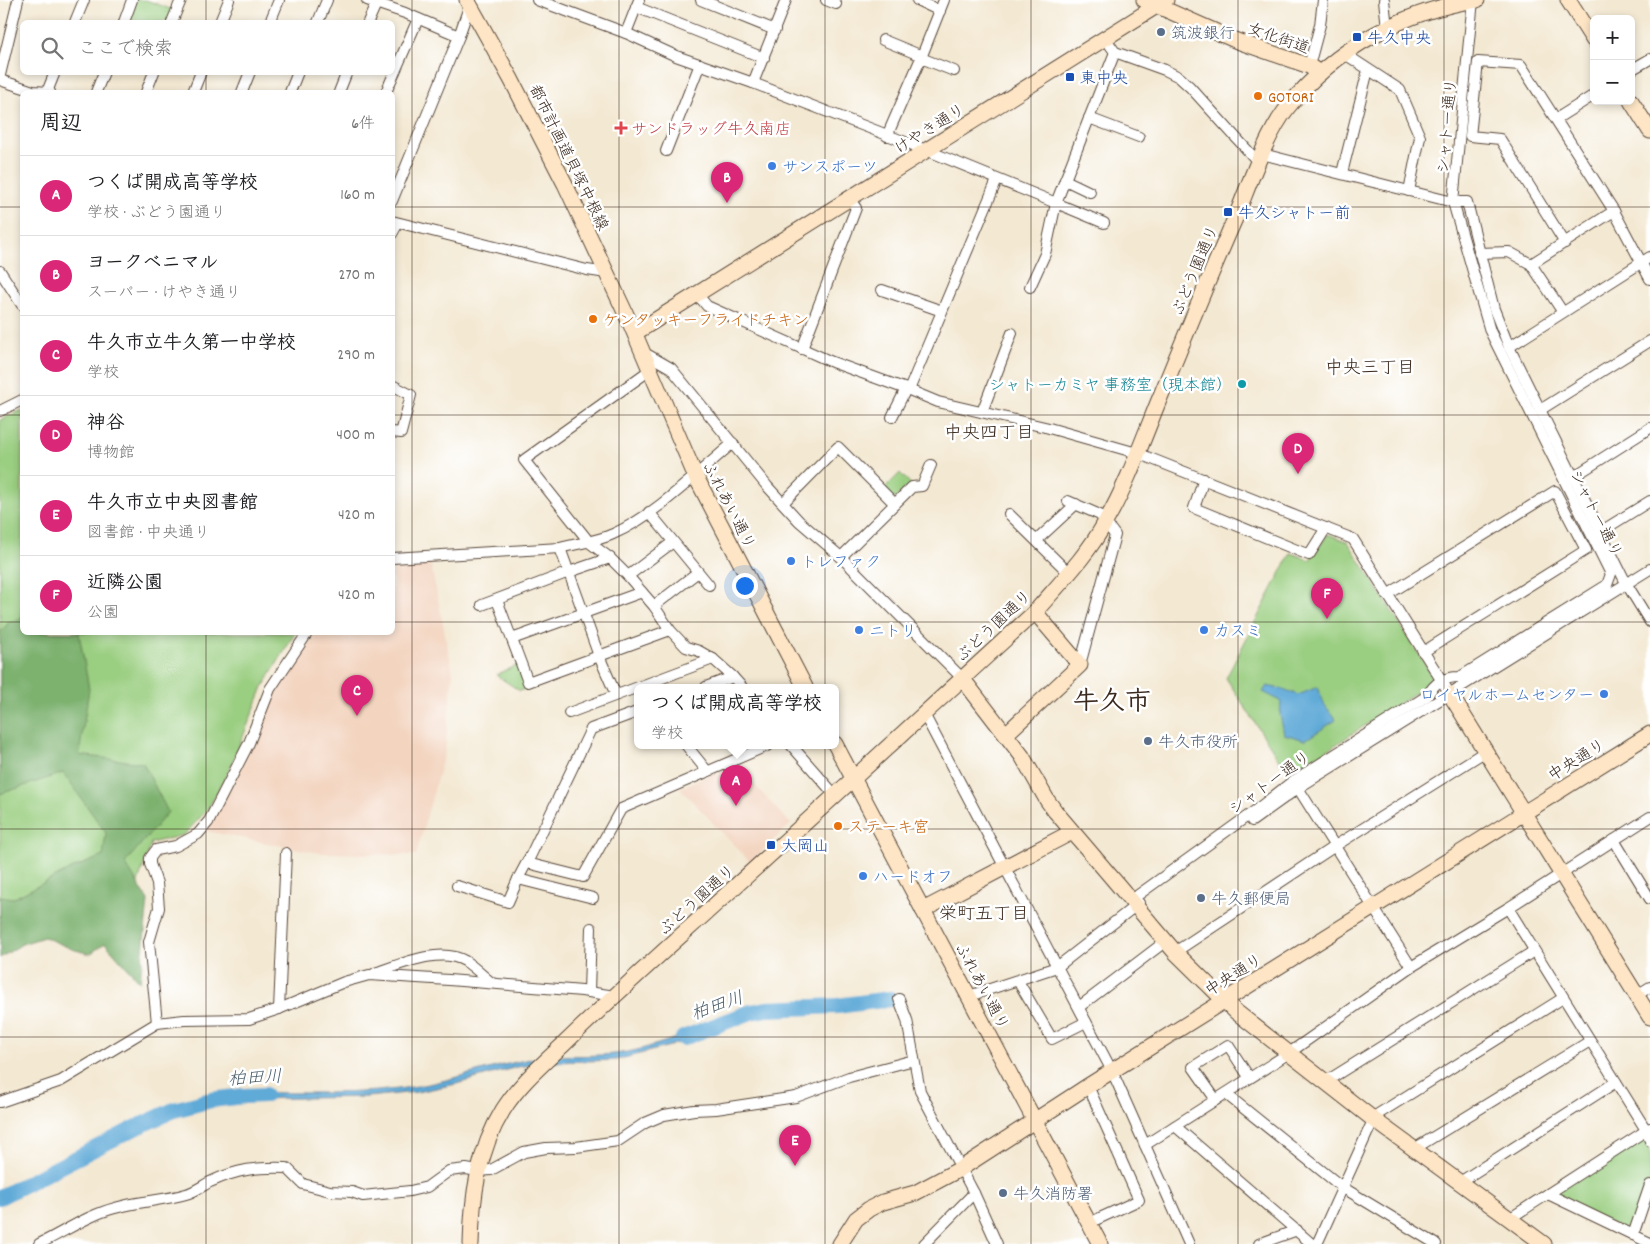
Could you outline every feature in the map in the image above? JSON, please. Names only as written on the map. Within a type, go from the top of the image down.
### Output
[{"type":"street","points":[[0,75],[18,0]]},
{"type":"street","points":[[76,20],[84,0]]},
{"type":"street","points":[[125,20],[132,0]]},
{"type":"street","points":[[173,20],[181,0]]},
{"type":"street","points":[[221,20],[229,0]]},
{"type":"street","points":[[271,20],[279,0]]},
{"type":"street","points":[[319,20],[327,0]]},
{"type":"street","points":[[397,0],[405,13]]},
{"type":"street","points":[[537,0],[626,33],[676,56],[753,83],[926,150],[1104,223]]},
{"type":"street","points":[[701,0],[775,30]]},
{"type":"street","points":[[753,83],[786,0]]},
{"type":"street","points":[[826,0],[836,4]]},
{"type":"street","points":[[917,0],[940,10]]},
{"type":"street","points":[[887,136],[922,57],[944,0]]},
{"type":"street","points":[[1314,70],[1324,0]]},
{"type":"street","points":[[1384,0],[1387,28]]},
{"type":"street","name":"ぶどう園通り","points":[[471,1244],[478,1171],[487,1141],[504,1108],[536,1071],[615,996],[1035,612],[1069,573],[1106,522],[1137,453],[1260,158],[1286,108],[1314,70],[1345,54],[1387,28],[1442,4],[1474,0]]},
{"type":"street","name":"シャトー通り","points":[[1137,900],[1293,780],[1427,696],[1431,688],[1441,680],[1450,677],[1460,677],[1607,585],[1611,574],[1490,330],[1453,202],[1474,0]]},
{"type":"street","points":[[1568,0],[1590,35]]},
{"type":"street","points":[[368,20],[371,2],[405,13],[459,36]]},
{"type":"street","points":[[395,194],[459,36],[469,2]]},
{"type":"street","name":"都市計画道貝塚中根線","points":[[469,2],[565,184],[635,333]]},
{"type":"street","name":"女化街道","points":[[1156,2],[1236,41],[1314,70]]},
{"type":"street","name":"けやき通り","points":[[635,333],[1105,38],[1156,2]]},
{"type":"street","points":[[626,33],[638,3],[764,58]]},
{"type":"street","points":[[395,71],[418,19]]},
{"type":"street","points":[[1105,38],[1115,52],[1165,70],[1178,77],[1260,158],[1342,173],[1453,202],[1467,202],[1494,308],[1509,347],[1626,584],[1650,622]]},
{"type":"street","points":[[883,40],[954,71]]},
{"type":"street","points":[[1030,287],[1045,254],[1056,203],[1064,180],[1115,52]]},
{"type":"street","points":[[1345,54],[1400,90],[1420,137],[1409,191]]},
{"type":"street","points":[[1635,68],[1650,59]]},
{"type":"street","points":[[1565,243],[1500,139],[1470,136],[1478,62],[1521,65],[1646,259],[1650,279]]},
{"type":"street","points":[[666,151],[700,64]]},
{"type":"street","points":[[1342,173],[1368,70]]},
{"type":"street","points":[[49,90],[54,75]]},
{"type":"street","points":[[97,90],[103,75]]},
{"type":"street","points":[[147,90],[153,75]]},
{"type":"street","points":[[194,90],[200,75]]},
{"type":"street","points":[[243,90],[249,75]]},
{"type":"street","points":[[291,90],[297,75]]},
{"type":"street","points":[[340,90],[346,75]]},
{"type":"street","points":[[387,90],[393,75]]},
{"type":"street","points":[[0,80],[30,90]]},
{"type":"street","points":[[1556,119],[1590,98]]},
{"type":"street","points":[[1634,105],[1650,131]]},
{"type":"street","points":[[1089,118],[1139,137]]},
{"type":"street","points":[[892,416],[908,389],[997,180]]},
{"type":"street","points":[[1064,180],[1090,192]]},
{"type":"street","points":[[802,348],[856,208],[849,198]]},
{"type":"street","points":[[1531,264],[1614,211]]},
{"type":"street","points":[[395,222],[587,270],[607,273]]},
{"type":"street","points":[[1479,253],[1509,252],[1531,264],[1562,311]]},
{"type":"street","points":[[1509,347],[1562,311],[1646,259]]},
{"type":"street","points":[[0,272],[20,302]]},
{"type":"street","points":[[882,290],[942,311]]},
{"type":"street","points":[[697,294],[707,306],[832,362],[908,389],[938,402],[1137,453],[1204,478],[1353,539],[1650,1017]]},
{"type":"street","name":"ふれあい通り","points":[[635,333],[695,475],[803,684]]},
{"type":"street","points":[[982,412],[1012,333]]},
{"type":"street","points":[[1540,410],[1650,341]]},
{"type":"street","points":[[643,352],[671,368],[799,521],[841,557],[962,678],[1022,756],[1047,800],[1072,832],[1137,900],[1171,947],[1223,1000],[1373,1119],[1544,1244]]},
{"type":"street","points":[[650,370],[524,460],[590,542],[628,576],[654,606],[670,630],[686,647],[699,651],[713,659],[739,684]]},
{"type":"street","points":[[395,387],[411,395],[401,433],[395,432]]},
{"type":"street","points":[[0,411],[20,401]]},
{"type":"street","points":[[1573,477],[1650,428]]},
{"type":"street","points":[[395,558],[560,548],[590,542],[614,534],[649,512],[733,444]]},
{"type":"street","points":[[783,503],[838,447],[895,504]]},
{"type":"street","points":[[841,557],[912,487],[922,486],[931,465]]},
{"type":"street","points":[[1204,478],[1194,508],[1308,554],[1326,528]]},
{"type":"street","points":[[1387,595],[1555,491],[1586,550],[1423,652]]},
{"type":"street","points":[[1600,532],[1650,501]]},
{"type":"street","points":[[1006,734],[1080,665],[1115,539],[1100,515],[1072,502],[1037,540]]},
{"type":"street","points":[[649,512],[709,585]]},
{"type":"street","points":[[1009,514],[1069,573]]},
{"type":"street","points":[[628,576],[673,542]]},
{"type":"street","points":[[560,548],[616,695]]},
{"type":"street","points":[[482,605],[610,558]]},
{"type":"street","points":[[969,996],[1058,967],[1137,900],[1298,788],[1650,569]]},
{"type":"street","points":[[654,606],[698,572]]},
{"type":"street","points":[[512,639],[642,592]]},
{"type":"street","points":[[498,600],[528,682],[670,630]]},
{"type":"street","points":[[1035,612],[1080,665]]},
{"type":"street","points":[[157,1023],[149,942],[158,908],[158,891],[150,858],[156,850],[176,846],[198,834],[209,821],[249,743],[270,689],[306,635]]},
{"type":"street","points":[[646,684],[713,659]]},
{"type":"street","points":[[715,684],[733,678]]},
{"type":"street","points":[[569,713],[634,688]]},
{"type":"street","points":[[457,886],[508,902],[591,730],[634,713]]},
{"type":"street","points":[[924,714],[1112,1071],[1189,1244]]},
{"type":"street","name":"中央通り","points":[[840,1244],[856,1219],[869,1209],[882,1202],[915,1193],[960,1168],[1223,1000],[1650,734]]},
{"type":"street","points":[[689,749],[707,772]]},
{"type":"street","points":[[528,860],[527,863],[583,877],[621,808],[759,749]]},
{"type":"street","points":[[794,749],[834,795]]},
{"type":"street","name":"ふれあい通り","points":[[838,749],[1100,1244]]},
{"type":"street","points":[[1079,1007],[1171,947],[1486,751]]},
{"type":"street","points":[[1298,788],[1410,967]]},
{"type":"street","points":[[1145,1145],[1289,1052],[1410,967],[1508,908],[1650,817]]},
{"type":"street","points":[[923,910],[1072,832]]},
{"type":"street","points":[[1614,840],[1646,885],[1650,899]]},
{"type":"street","points":[[279,1009],[286,853]]},
{"type":"street","points":[[518,879],[593,898]]},
{"type":"street","points":[[1508,908],[1590,1041],[1648,1129],[1650,1141]]},
{"type":"street","points":[[589,992],[591,928]]},
{"type":"street","points":[[1325,1082],[1534,951]]},
{"type":"street","points":[[0,1102],[61,1081],[157,1023],[184,1020],[249,1018],[279,1009],[344,982],[424,956],[454,957],[464,961],[492,984]]},
{"type":"street","points":[[369,975],[407,976],[615,996]]},
{"type":"street","points":[[1018,981],[1052,1040],[1086,1022]]},
{"type":"street","points":[[1637,995],[1650,987]]},
{"type":"street","points":[[1317,1244],[1375,1116],[1563,998]]},
{"type":"street","points":[[899,999],[907,1020],[920,1091],[974,1193],[997,1244]]},
{"type":"street","points":[[1414,1149],[1590,1041]]},
{"type":"street","points":[[1216,1100],[1193,1067],[1228,1045],[1249,1077]]},
{"type":"street","points":[[39,1244],[81,1222],[114,1208],[188,1194],[238,1170],[267,1167],[288,1168],[303,1184],[330,1191],[352,1192],[363,1196],[427,1188],[449,1172],[466,1169],[478,1171],[491,1170],[524,1152],[618,1141],[645,1123],[664,1115],[796,1097],[849,1077],[914,1060]]},
{"type":"street","points":[[1460,1182],[1616,1082]]},
{"type":"street","points":[[1088,1086],[1139,1200],[1089,1223]]},
{"type":"street","points":[[1226,1094],[1342,1187],[1436,1244]]},
{"type":"street","points":[[1175,1126],[1312,1244]]},
{"type":"street","points":[[1509,1219],[1648,1129]]},
{"type":"street","points":[[1633,1235],[1650,1184]]},
{"type":"street","points":[[924,1244],[974,1193]]},
{"type":"street","points":[[1548,1194],[1650,1243]]},
{"type":"street","points":[[1260,1244],[1297,1230]]},
{"type":"shaded area","points":[[430,560],[453,673],[445,750],[416,855],[319,853],[205,831],[232,786],[281,683],[315,635],[395,635],[395,564]]},
{"type":"shaded area","points":[[735,764],[791,824],[750,862],[680,788]]},
{"type":"green space","points":[[133,0],[146,0],[176,11],[173,20],[126,20]]},
{"type":"green space","points":[[20,411],[20,635],[294,635],[263,687],[229,771],[207,810],[184,835],[151,843],[130,907],[0,918],[0,420]]},
{"type":"green space","points":[[900,473],[911,484],[895,499],[884,489]]},
{"type":"green space","points":[[1328,534],[1348,542],[1435,680],[1289,775],[1226,678],[1291,553],[1310,560]]},
{"type":"green space","points":[[20,619],[20,635],[79,635],[89,689],[79,755],[143,763],[168,812],[125,863],[148,900],[140,982],[105,943],[90,954],[72,949],[44,937],[22,944],[0,958],[0,896],[14,898],[71,869],[103,856],[106,833],[63,773],[0,794],[0,633],[9,622]]},
{"type":"green space","points":[[520,664],[529,687],[520,691],[496,675]]},
{"type":"green space","points":[[1646,1130],[1650,1141],[1650,1185],[1633,1235],[1548,1194]]},
{"type":"water","points":[[1267,686],[1298,695],[1318,687],[1324,704],[1336,720],[1305,740],[1284,734],[1280,715],[1281,701],[1263,692]]},
{"type":"water","points":[[702,1029],[704,1034],[670,1046],[616,1060],[554,1062],[517,1067],[456,1084],[417,1092],[366,1097],[244,1099],[244,1093],[331,1093],[375,1091],[418,1086],[536,1058],[605,1055],[637,1050]]},
{"type":"waterway","name":"柏田川","points":[[683,1038],[751,1012],[767,1009],[837,1006],[890,999]]},
{"type":"waterway","name":"柏田川","points":[[0,1197],[174,1110],[211,1100],[265,1095]]},
{"type":"place","name":"筑波銀行","points":[[1161,32]]},
{"type":"place","name":"牛久中央","points":[[1357,37]]},
{"type":"place","name":"東中央","points":[[1070,77]]},
{"type":"place","name":"GOTORI","points":[[1258,96]]},
{"type":"place","name":"サンドラッグ牛久南店","points":[[621,128]]},
{"type":"place","name":"サンスポーツ","points":[[772,166]]},
{"type":"place","name":"ヨークベニマル","points":[[727,203]]},
{"type":"place","name":"牛久シャトー前","points":[[1228,212]]},
{"type":"place","name":"ケンタッキーフライドチキン","points":[[593,319]]},
{"type":"place","name":"シャトーカミヤ 事務室（現本館）","points":[[1242,384]]},
{"type":"place","name":"神谷","points":[[1298,474]]},
{"type":"place","name":"トレファク","points":[[791,561]]},
{"type":"place","name":"近隣公園","points":[[1327,619]]},
{"type":"place","name":"ニトリ","points":[[859,630]]},
{"type":"place","name":"カスミ","points":[[1204,630]]},
{"type":"place","name":"ロイヤルホームセンター","points":[[1604,694]]},
{"type":"place","name":"牛久市立牛久第一中学校","points":[[357,716]]},
{"type":"place","name":"牛久市役所","points":[[1148,741]]},
{"type":"place","name":"つくば開成高等学校","points":[[736,806]]},
{"type":"place","name":"ステーキ宮","points":[[838,826]]},
{"type":"place","name":"大岡山","points":[[771,845]]},
{"type":"place","name":"ハードオフ","points":[[863,876]]},
{"type":"place","name":"牛久郵便局","points":[[1201,898]]},
{"type":"place","name":"牛久市立中央図書館","points":[[795,1166]]},
{"type":"place","name":"牛久消防署","points":[[1003,1193]]},
{"type":"district","name":"中央三丁目","points":[[1370,367]]},
{"type":"district","name":"中央四丁目","points":[[989,432]]},
{"type":"district","name":"牛久市","points":[[1112,700]]},
{"type":"district","name":"栄町五丁目","points":[[984,913]]}]
